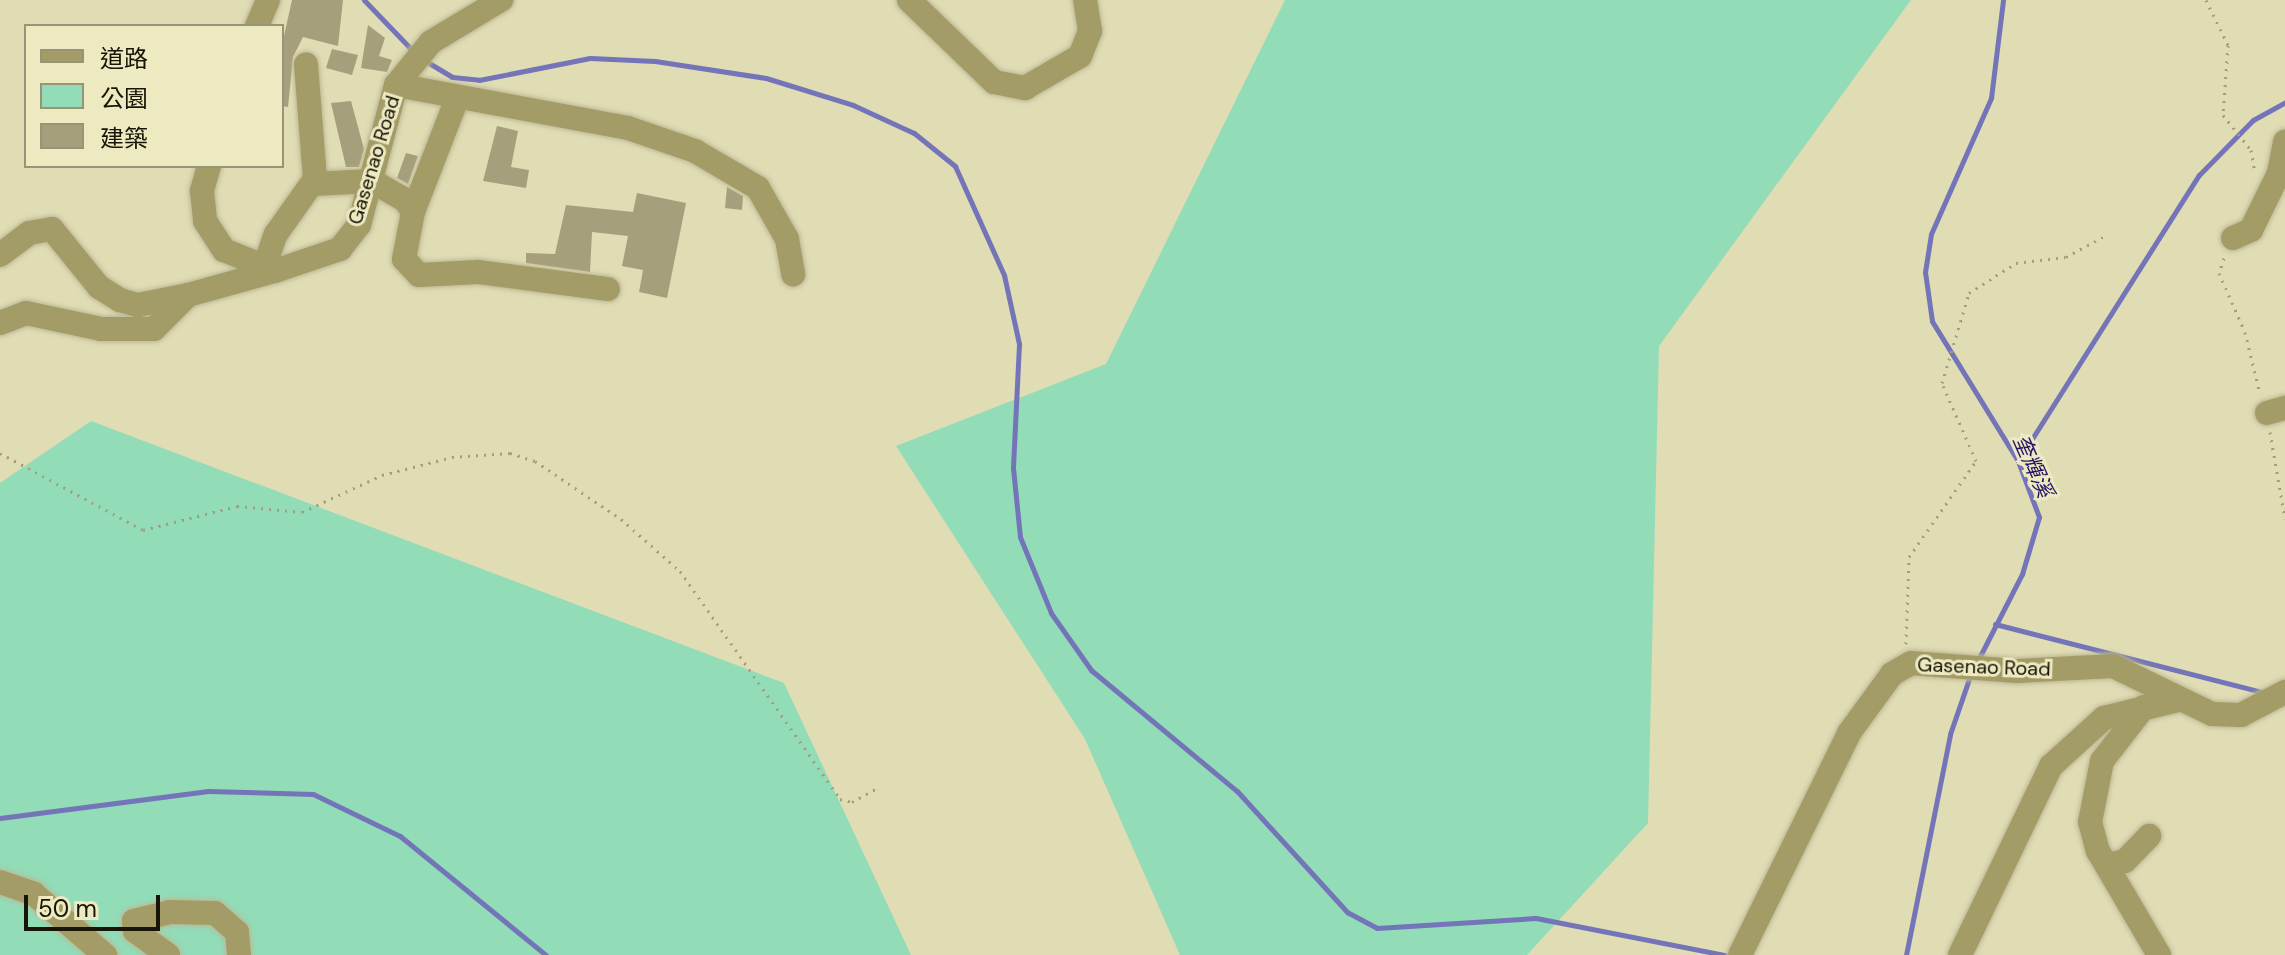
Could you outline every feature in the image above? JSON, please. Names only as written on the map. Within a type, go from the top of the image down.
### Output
[{"type":"street","points":[[258,24],[268,0]]},
{"type":"street","name":"Gasenao Road","points":[[0,255],[29,233],[52,229],[99,287],[120,300],[138,305],[188,295],[340,249],[359,225],[396,85],[431,42],[501,0]]},
{"type":"street","points":[[909,0],[994,82],[1025,88],[1080,56],[1090,31],[1085,0]]},
{"type":"street","points":[[208,168],[202,191],[205,221],[224,250],[269,270],[276,234],[313,184],[318,161],[306,64]]},
{"type":"street","points":[[396,85],[456,101],[628,128],[726,167],[774,211],[793,274]]},
{"type":"street","points":[[456,101],[413,212],[404,259],[419,275],[478,272],[608,289]]},
{"type":"street","points":[[2233,238],[2251,230],[2285,142]]},
{"type":"street","points":[[313,184],[372,181],[413,212]]},
{"type":"street","points":[[0,323],[26,313],[142,331],[164,324],[188,295]]},
{"type":"street","name":"Gasenao Road","points":[[1740,955],[1849,733],[1892,674],[1911,663],[2017,671],[2113,666],[2178,700],[2241,715],[2285,692]]},
{"type":"street","points":[[1960,955],[2051,766],[2104,718],[2178,700]]},
{"type":"street","points":[[2144,707],[2108,748],[2095,778],[2090,822],[2108,865],[2159,955]]},
{"type":"street","points":[[2108,865],[2125,861],[2149,836]]},
{"type":"street","points":[[0,882],[34,894],[105,955]]},
{"type":"street","points":[[168,955],[135,931],[134,921],[169,912],[215,913],[237,932],[239,955]]},
{"type":"path","points":[[1911,663],[1905,638],[1909,557],[1976,461],[1942,383],[1969,293],[2016,263],[2066,257],[2108,234]]},
{"type":"path","points":[[0,453],[143,530],[237,506],[302,512],[382,475],[452,457],[510,453],[535,461],[621,519],[680,571],[840,799],[852,802],[879,787]]},
{"type":"green space","points":[[1285,0],[1911,0],[1659,346],[1648,823],[1527,955],[1180,955],[1085,739],[896,446],[1106,364]]},
{"type":"green space","points":[[91,421],[784,683],[911,955],[0,955],[0,483]]},
{"type":"building","points":[[292,0],[343,0],[338,46],[303,37],[293,57],[288,107],[284,106],[284,36]]},
{"type":"building","points":[[368,25],[385,38],[379,56],[392,60],[387,72],[361,68]]},
{"type":"building","points":[[332,49],[358,55],[352,75],[326,68]]},
{"type":"building","points":[[351,101],[364,149],[359,167],[346,167],[331,103]]},
{"type":"building","points":[[497,126],[518,131],[511,167],[529,170],[526,188],[483,181]]},
{"type":"building","points":[[406,153],[418,156],[408,184],[397,178]]},
{"type":"building","points":[[727,187],[743,196],[742,210],[725,208]]},
{"type":"building","points":[[637,193],[686,203],[667,298],[639,292],[643,270],[622,266],[628,236],[592,232],[590,272],[526,263],[526,253],[555,254],[566,205],[633,212]]},
{"type":"waterway","points":[[364,0],[413,51]]},
{"type":"waterway","name":"奎輝溪","points":[[1978,660],[2022,574],[2039,517],[2018,461],[1932,321],[1925,272],[1931,234],[1991,98],[2003,0]]},
{"type":"waterway","points":[[424,60],[452,77],[479,80],[590,58],[655,61],[766,78],[853,105],[914,133],[955,166],[1004,275],[1019,344],[1013,468],[1020,537],[1051,613],[1091,670],[1237,791],[1347,912],[1377,928],[1536,918],[1725,955]]},
{"type":"waterway","points":[[2018,461],[2199,175],[2253,120],[2285,102]]},
{"type":"waterway","points":[[1995,624],[2265,693]]},
{"type":"waterway","name":"奎輝溪","points":[[1906,955],[1950,734],[1970,676]]},
{"type":"waterway","points":[[0,818],[208,791],[313,794],[400,836],[546,955]]}]
